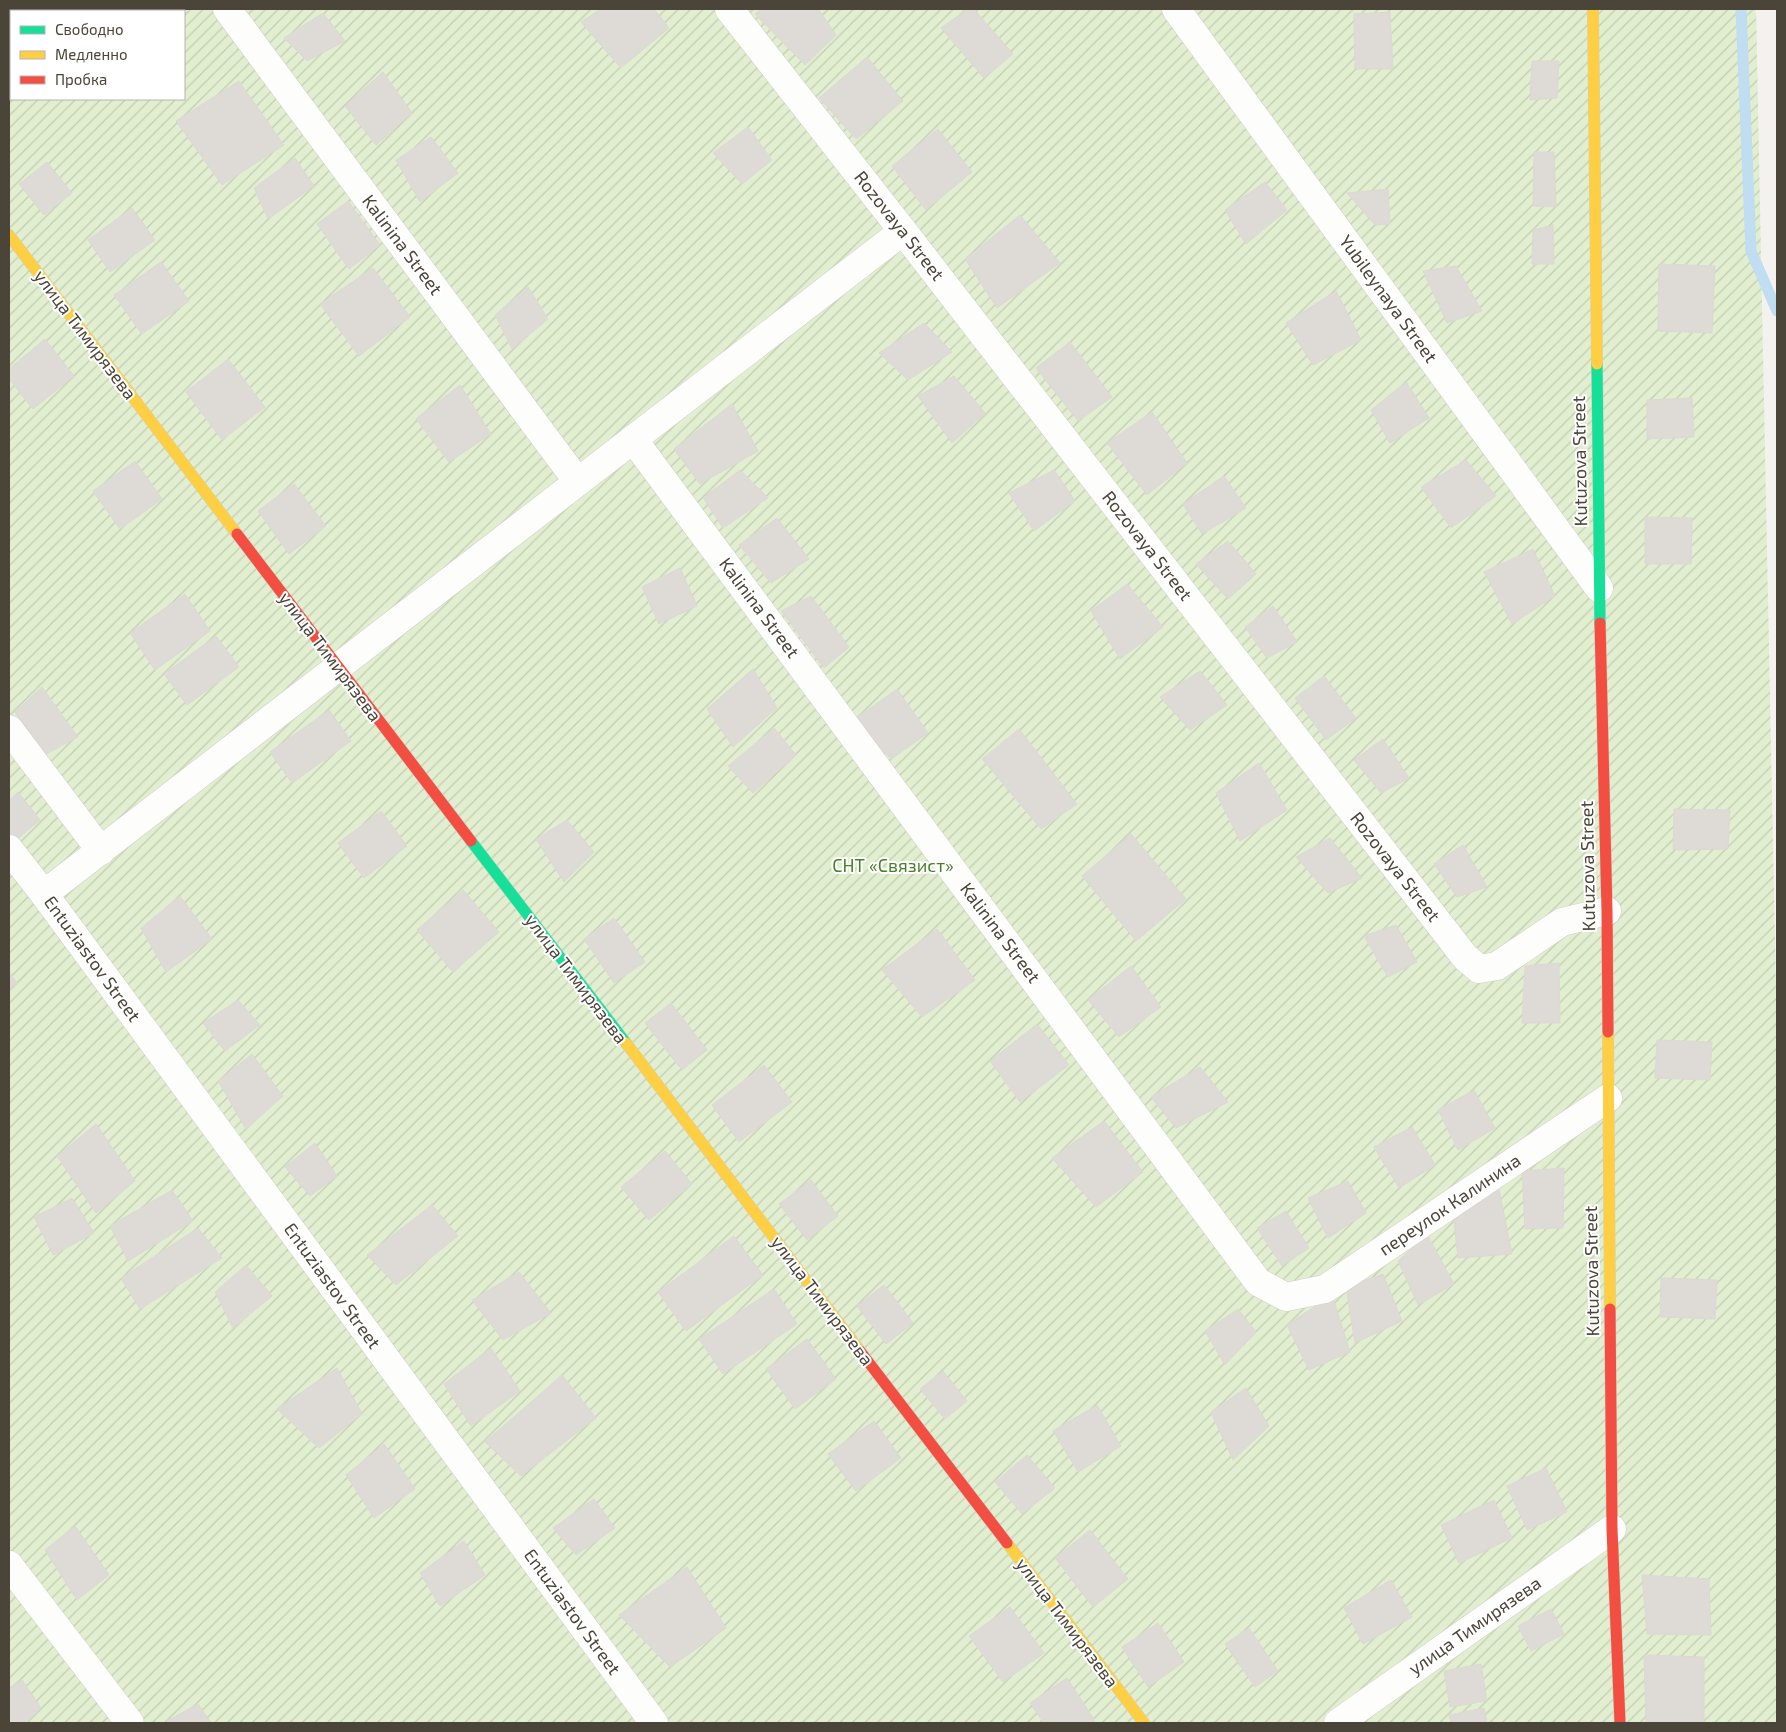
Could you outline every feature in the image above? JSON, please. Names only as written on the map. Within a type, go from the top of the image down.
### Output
[{"type":"street","name":"Kalinina Street","points":[[227,9],[578,482]]},
{"type":"street","name":"Rozovaya Street","points":[[729,9],[1465,957],[1479,969],[1497,966],[1562,922],[1607,911]]},
{"type":"street","name":"Yubileynaya Street","points":[[1176,9],[1599,588]]},
{"type":"street","name":"Kutuzova Street","points":[[1593,9],[1599,588],[1607,911],[1612,1529],[1620,1723]]},
{"type":"street","points":[[44,894],[903,231]]},
{"type":"street","name":"улица Тимирязева","points":[[9,235],[1144,1723]]},
{"type":"street","name":"Kalinina Street","points":[[634,439],[1258,1282],[1286,1297]]},
{"type":"street","points":[[9,729],[101,851]]},
{"type":"street","name":"Entuziastov Street","points":[[9,849],[654,1723]]},
{"type":"street","name":"переулок Калинина","points":[[1286,1297],[1325,1289],[1608,1098]]},
{"type":"street","name":"улица Тимирязева","points":[[1338,1723],[1612,1529]]},
{"type":"street","points":[[9,1565],[130,1723]]},
{"type":"green space","name":"СНТ «Связист»","points":[[9,9],[1756,9],[1777,1040],[1777,1723],[9,1723]]},
{"type":"building","points":[[601,9],[654,9],[669,28],[621,68],[581,22]]},
{"type":"building","points":[[761,9],[818,9],[836,35],[805,65],[755,14]]},
{"type":"building","points":[[968,9],[974,9],[1013,54],[984,78],[941,28]]},
{"type":"building","points":[[1390,12],[1393,69],[1355,69],[1354,14]]},
{"type":"building","points":[[323,13],[345,41],[307,61],[284,38]]},
{"type":"building","points":[[867,57],[903,101],[856,139],[819,98]]},
{"type":"building","points":[[1532,61],[1559,61],[1557,98],[1530,100]]},
{"type":"building","points":[[383,72],[412,113],[376,145],[345,106]]},
{"type":"building","points":[[239,81],[284,145],[222,185],[176,121]]},
{"type":"building","points":[[748,127],[772,160],[742,184],[713,153]]},
{"type":"building","points":[[938,129],[972,172],[926,210],[892,166]]},
{"type":"building","points":[[431,137],[458,173],[420,202],[396,160]]},
{"type":"building","points":[[1534,152],[1554,152],[1556,207],[1533,206]]},
{"type":"building","points":[[295,158],[314,186],[268,219],[254,188]]},
{"type":"building","points":[[47,162],[72,193],[44,215],[19,184]]},
{"type":"building","points":[[1265,182],[1287,210],[1246,244],[1225,210]]},
{"type":"building","points":[[1388,189],[1390,224],[1375,225],[1347,193]]},
{"type":"building","points":[[348,201],[380,245],[349,269],[317,224]]},
{"type":"building","points":[[132,208],[155,240],[110,272],[88,240]]},
{"type":"building","points":[[1020,215],[1060,263],[997,308],[965,259]]},
{"type":"building","points":[[1553,225],[1554,264],[1532,264],[1533,230]]},
{"type":"building","points":[[161,262],[189,301],[142,334],[114,295]]},
{"type":"building","points":[[1659,264],[1715,266],[1712,333],[1658,331]]},
{"type":"building","points":[[1456,266],[1482,311],[1447,323],[1423,271]]},
{"type":"building","points":[[373,268],[410,317],[359,356],[320,304]]},
{"type":"building","points":[[528,287],[548,319],[512,349],[495,315]]},
{"type":"building","points":[[1336,291],[1361,340],[1313,365],[1286,323]]},
{"type":"building","points":[[924,323],[952,352],[908,380],[879,353]]},
{"type":"building","points":[[45,339],[74,376],[33,409],[9,379],[9,369]]},
{"type":"building","points":[[1070,342],[1112,397],[1078,421],[1036,368]]},
{"type":"building","points":[[228,359],[265,407],[222,440],[186,392]]},
{"type":"building","points":[[954,376],[985,413],[952,443],[918,396]]},
{"type":"building","points":[[1406,382],[1429,418],[1390,443],[1371,410]]},
{"type":"building","points":[[460,385],[491,434],[449,462],[416,419]]},
{"type":"building","points":[[1692,398],[1694,437],[1647,439],[1647,400]]},
{"type":"building","points":[[732,404],[758,451],[700,484],[674,449]]},
{"type":"building","points":[[1152,412],[1187,463],[1147,495],[1107,443]]},
{"type":"building","points":[[1466,460],[1496,496],[1451,528],[1421,487]]},
{"type":"building","points":[[135,461],[162,499],[120,529],[93,491]]},
{"type":"building","points":[[740,470],[768,498],[723,528],[703,498]]},
{"type":"building","points":[[1054,470],[1075,501],[1034,531],[1009,493]]},
{"type":"building","points":[[1224,476],[1246,508],[1202,534],[1183,504]]},
{"type":"building","points":[[294,484],[326,526],[289,554],[258,511]]},
{"type":"building","points":[[1645,517],[1692,518],[1691,564],[1645,564]]},
{"type":"building","points":[[777,518],[809,559],[771,583],[739,545]]},
{"type":"building","points":[[1228,541],[1256,574],[1228,599],[1196,564]]},
{"type":"building","points":[[1533,549],[1555,596],[1512,624],[1484,572]]},
{"type":"building","points":[[680,568],[697,606],[659,624],[642,587]]},
{"type":"building","points":[[1127,584],[1163,627],[1120,659],[1091,611]]},
{"type":"building","points":[[185,594],[210,631],[155,670],[130,633]]},
{"type":"building","points":[[811,596],[849,647],[824,668],[781,611]]},
{"type":"building","points":[[1273,606],[1297,642],[1267,658],[1245,627]]},
{"type":"building","points":[[216,636],[239,667],[187,705],[164,674]]},
{"type":"building","points":[[753,669],[777,708],[733,747],[707,709]]},
{"type":"building","points":[[1200,671],[1227,705],[1190,730],[1160,697]]},
{"type":"building","points":[[1324,676],[1356,718],[1326,740],[1295,698]]},
{"type":"building","points":[[42,687],[78,737],[44,755],[15,712]]},
{"type":"building","points":[[897,689],[928,733],[891,759],[855,719]]},
{"type":"building","points":[[329,710],[351,741],[292,783],[270,752]]},
{"type":"building","points":[[774,728],[796,755],[753,793],[728,766]]},
{"type":"building","points":[[1019,729],[1077,804],[1041,829],[982,759]]},
{"type":"building","points":[[1383,739],[1409,778],[1381,793],[1354,760]]},
{"type":"building","points":[[1259,763],[1287,810],[1240,841],[1216,793]]},
{"type":"building","points":[[18,792],[40,820],[16,840],[9,833],[9,801]]},
{"type":"building","points":[[1674,809],[1730,810],[1728,849],[1673,850]]},
{"type":"building","points":[[381,811],[407,846],[364,878],[338,843]]},
{"type":"building","points":[[567,820],[594,852],[564,882],[536,839]]},
{"type":"building","points":[[1131,834],[1186,899],[1136,941],[1082,876]]},
{"type":"building","points":[[1330,838],[1362,878],[1328,893],[1296,857]]},
{"type":"building","points":[[1463,845],[1487,887],[1457,897],[1434,864]]},
{"type":"building","points":[[463,890],[499,932],[453,972],[417,930]]},
{"type":"building","points":[[180,896],[212,939],[166,972],[141,928]]},
{"type":"building","points":[[614,918],[645,962],[614,983],[584,939]]},
{"type":"building","points":[[1396,925],[1417,962],[1388,977],[1364,936]]},
{"type":"building","points":[[937,929],[975,980],[922,1017],[882,970]]},
{"type":"building","points":[[1559,963],[1560,1023],[1522,1023],[1525,966]]},
{"type":"building","points":[[1131,966],[1161,1007],[1119,1037],[1088,1000]]},
{"type":"building","points":[[9,972],[17,983],[9,989]]},
{"type":"building","points":[[238,1000],[260,1025],[225,1051],[203,1023]]},
{"type":"building","points":[[671,1003],[707,1050],[682,1070],[645,1023]]},
{"type":"building","points":[[1037,1024],[1069,1065],[1020,1102],[990,1061]]},
{"type":"building","points":[[1657,1040],[1712,1042],[1710,1080],[1655,1078]]},
{"type":"building","points":[[252,1054],[283,1096],[246,1129],[218,1081]]},
{"type":"building","points":[[764,1065],[792,1102],[739,1142],[712,1105]]},
{"type":"building","points":[[1200,1067],[1228,1102],[1176,1128],[1151,1097]]},
{"type":"building","points":[[1474,1090],[1495,1128],[1458,1150],[1438,1110]]},
{"type":"building","points":[[1104,1121],[1143,1172],[1096,1207],[1052,1158]]},
{"type":"building","points":[[96,1124],[135,1181],[96,1213],[57,1156]]},
{"type":"building","points":[[1412,1127],[1435,1165],[1399,1188],[1374,1147]]},
{"type":"building","points":[[315,1143],[337,1176],[310,1196],[285,1167]]},
{"type":"building","points":[[665,1151],[692,1184],[649,1220],[621,1187]]},
{"type":"building","points":[[1564,1168],[1563,1228],[1525,1229],[1522,1171]]},
{"type":"building","points":[[811,1180],[838,1216],[807,1240],[779,1204]]},
{"type":"building","points":[[1348,1181],[1366,1213],[1328,1238],[1308,1198]]},
{"type":"building","points":[[1498,1184],[1512,1254],[1458,1258],[1453,1212]]},
{"type":"building","points":[[172,1190],[193,1221],[128,1261],[110,1226]]},
{"type":"building","points":[[72,1198],[94,1233],[53,1255],[34,1217]]},
{"type":"building","points":[[432,1205],[458,1236],[396,1285],[367,1255]]},
{"type":"building","points":[[1286,1211],[1309,1248],[1282,1266],[1257,1228]]},
{"type":"building","points":[[198,1228],[222,1258],[140,1309],[121,1278]]},
{"type":"building","points":[[1427,1234],[1454,1284],[1418,1305],[1398,1261]]},
{"type":"building","points":[[734,1236],[763,1275],[686,1331],[658,1292]]},
{"type":"building","points":[[246,1265],[272,1296],[233,1328],[215,1292]]},
{"type":"building","points":[[519,1272],[551,1313],[503,1340],[472,1300]]},
{"type":"building","points":[[1383,1274],[1402,1321],[1355,1343],[1346,1287]]},
{"type":"building","points":[[1661,1278],[1717,1280],[1715,1319],[1660,1317]]},
{"type":"building","points":[[884,1285],[913,1323],[886,1344],[857,1306]]},
{"type":"building","points":[[774,1289],[797,1324],[723,1374],[699,1339]]},
{"type":"building","points":[[1332,1295],[1350,1352],[1309,1370],[1287,1325]]},
{"type":"building","points":[[1238,1309],[1256,1332],[1225,1365],[1205,1331]]},
{"type":"building","points":[[807,1339],[836,1379],[795,1409],[766,1369]]},
{"type":"building","points":[[491,1348],[520,1391],[471,1426],[444,1384]]},
{"type":"building","points":[[337,1368],[362,1414],[319,1448],[277,1409]]},
{"type":"building","points":[[943,1371],[967,1401],[945,1419],[920,1389]]},
{"type":"building","points":[[562,1375],[596,1418],[521,1476],[485,1442]]},
{"type":"building","points":[[1246,1388],[1269,1426],[1233,1460],[1211,1412]]},
{"type":"building","points":[[1097,1405],[1121,1446],[1078,1472],[1053,1431]]},
{"type":"building","points":[[874,1421],[901,1458],[856,1491],[828,1454]]},
{"type":"building","points":[[384,1444],[415,1489],[374,1518],[346,1475]]},
{"type":"building","points":[[1027,1455],[1055,1488],[1022,1514],[995,1482]]},
{"type":"building","points":[[1546,1468],[1567,1512],[1527,1530],[1507,1486]]},
{"type":"building","points":[[594,1499],[615,1528],[576,1555],[553,1528]]},
{"type":"building","points":[[1494,1500],[1512,1538],[1459,1563],[1441,1525]]},
{"type":"building","points":[[75,1526],[109,1575],[77,1600],[45,1550]]},
{"type":"building","points":[[1090,1530],[1128,1579],[1093,1607],[1055,1558]]},
{"type":"building","points":[[464,1541],[485,1575],[440,1606],[420,1573]]},
{"type":"building","points":[[687,1567],[726,1628],[670,1667],[619,1615]]},
{"type":"building","points":[[1642,1575],[1709,1579],[1711,1635],[1647,1634]]},
{"type":"building","points":[[1391,1580],[1412,1617],[1363,1644],[1344,1608]]},
{"type":"building","points":[[1010,1607],[1044,1653],[1003,1682],[969,1636]]},
{"type":"building","points":[[1551,1609],[1564,1634],[1531,1651],[1518,1626]]},
{"type":"building","points":[[1158,1623],[1184,1662],[1148,1687],[1122,1647]]},
{"type":"building","points":[[1249,1628],[1278,1671],[1255,1687],[1225,1644]]},
{"type":"building","points":[[1644,1655],[1704,1657],[1704,1723],[1646,1723]]},
{"type":"building","points":[[1481,1664],[1487,1701],[1450,1707],[1444,1671]]},
{"type":"building","points":[[1067,1678],[1095,1721],[1091,1723],[1044,1723],[1030,1703]]},
{"type":"building","points":[[22,1680],[41,1708],[24,1723],[9,1723],[9,1688]]},
{"type":"building","points":[[198,1704],[211,1723],[168,1723],[167,1721]]},
{"type":"building","points":[[1484,1708],[1487,1723],[1451,1723],[1449,1715]]},
{"type":"waterway","points":[[1741,9],[1751,251],[1777,311]]},
{"type":"traffic: fast","points":[[1597,364],[1600,623]]},
{"type":"traffic: fast","points":[[471,841],[626,1043]]},
{"type":"traffic: slow","points":[[1593,9],[1597,364]]},
{"type":"traffic: slow","points":[[9,235],[237,534]]},
{"type":"traffic: slow","points":[[1608,1032],[1610,1309]]},
{"type":"traffic: slow","points":[[626,1043],[860,1351]]},
{"type":"traffic: slow","points":[[1007,1543],[1144,1723]]},
{"type":"traffic: jam","points":[[237,534],[471,841]]},
{"type":"traffic: jam","points":[[1600,623],[1608,1032]]},
{"type":"traffic: jam","points":[[1610,1309],[1612,1529],[1620,1723]]},
{"type":"traffic: jam","points":[[860,1351],[1007,1543]]}]
